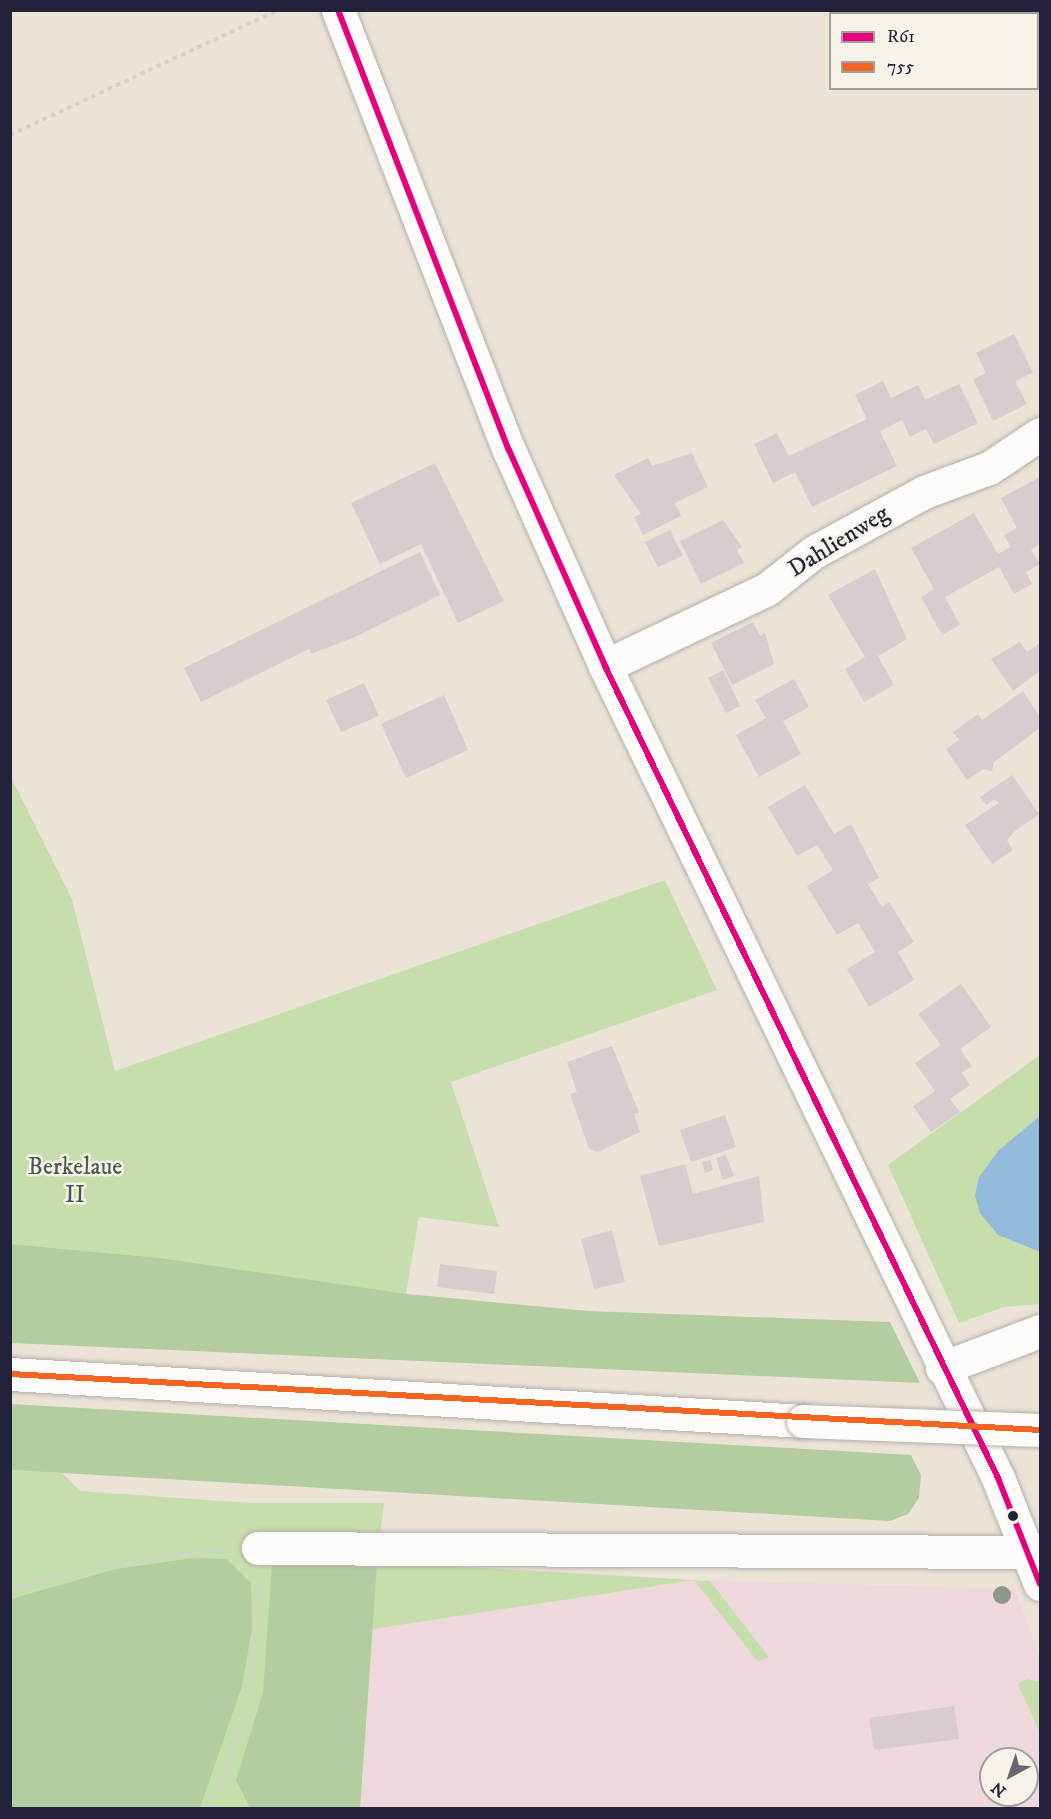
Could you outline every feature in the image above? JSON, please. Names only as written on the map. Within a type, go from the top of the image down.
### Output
[{"type":"street","points":[[338,10],[509,450],[605,666],[954,1364],[1041,1584]]},
{"type":"street","name":"Dahlienweg","points":[[605,666],[758,594],[814,552],[924,492],[989,468],[1041,434]]},
{"type":"street","points":[[954,1364],[1041,1331]]},
{"type":"street","points":[[10,1374],[802,1420],[1041,1430]]},
{"type":"street","points":[[258,1548],[1030,1552]]},
{"type":"path","points":[[10,135],[278,10]]},
{"type":"path","points":[[10,1590],[132,1560],[258,1548],[260,1609],[249,1707],[211,1809]]},
{"type":"shaded area","points":[[377,1562],[703,1580],[1015,1589],[1040,1658],[1040,1808],[360,1808]]},
{"type":"green space","name":"Berkelaue II","points":[[10,775],[72,899],[115,1071],[665,880],[717,990],[451,1082],[499,1227],[419,1217],[406,1294],[161,1258],[11,1244]]},
{"type":"green space","points":[[1040,1055],[1040,1116],[999,1150],[998,1235],[1040,1252],[1040,1304],[1004,1307],[959,1323],[888,1165]]},
{"type":"green space","points":[[11,1244],[161,1258],[407,1294],[588,1311],[890,1322],[920,1383],[11,1343]]},
{"type":"green space","points":[[11,1404],[911,1455],[921,1475],[919,1498],[908,1514],[890,1521],[11,1470]]},
{"type":"green space","points":[[10,1470],[62,1473],[80,1491],[250,1503],[384,1503],[377,1562],[694,1580],[373,1629],[360,1808],[11,1808]]},
{"type":"green space","points":[[194,1558],[227,1559],[251,1583],[252,1628],[242,1686],[200,1808],[11,1808],[11,1599],[116,1569]]},
{"type":"green space","points":[[377,1562],[360,1808],[250,1808],[236,1780],[263,1693],[272,1565]]},
{"type":"green space","points":[[694,1580],[710,1581],[769,1657],[758,1662]]},
{"type":"green space","points":[[1027,1679],[1040,1682],[1040,1733],[1018,1684]]},
{"type":"water","points":[[1040,1116],[1040,1252],[998,1235],[980,1213],[975,1195],[979,1177],[999,1150]]},
{"type":"building","points":[[1014,334],[1033,373],[1015,381],[1027,404],[993,421],[973,379],[986,373],[976,353]]},
{"type":"building","points":[[883,381],[891,398],[918,385],[925,400],[959,384],[978,423],[934,444],[926,429],[910,437],[902,420],[880,431],[897,466],[812,507],[795,472],[773,483],[754,444],[777,433],[789,456],[867,419],[855,395]]},
{"type":"building","points":[[692,453],[708,487],[675,503],[681,516],[643,535],[634,517],[641,514],[614,475],[648,458],[652,466]]},
{"type":"building","points":[[435,463],[504,601],[458,623],[421,544],[380,564],[351,503]]},
{"type":"building","points":[[1040,477],[1040,544],[1031,550],[1040,564],[1026,572],[1032,584],[1014,594],[999,567],[945,597],[960,625],[942,635],[921,597],[934,589],[911,548],[974,513],[998,554],[1011,547],[1004,535],[1017,528],[1001,498]]},
{"type":"building","points":[[723,520],[742,547],[737,550],[744,563],[701,584],[680,541]]},
{"type":"building","points":[[670,530],[683,556],[658,567],[645,542]]},
{"type":"building","points":[[420,552],[440,595],[355,637],[311,654],[309,649],[201,702],[184,668]]},
{"type":"building","points":[[875,569],[907,639],[878,656],[894,685],[864,702],[845,669],[865,657],[828,595]]},
{"type":"building","points":[[753,622],[760,636],[765,633],[774,664],[732,685],[711,643]]},
{"type":"building","points":[[1020,642],[1027,652],[1040,643],[1040,671],[1013,691],[991,659]]},
{"type":"building","points":[[723,670],[740,706],[726,713],[708,678]]},
{"type":"building","points":[[794,679],[809,707],[783,721],[801,754],[759,777],[736,735],[766,718],[755,700]]},
{"type":"building","points":[[364,683],[379,716],[341,732],[326,700]]},
{"type":"building","points":[[1023,691],[1040,717],[1040,728],[994,762],[992,771],[983,769],[967,780],[946,749],[959,740],[953,732],[978,714],[982,720]]},
{"type":"building","points":[[444,695],[468,750],[406,778],[381,724]]},
{"type":"building","points":[[1012,775],[1039,814],[1014,832],[1007,841],[1013,850],[992,864],[965,825],[999,803],[995,799],[986,805],[980,797]]},
{"type":"building","points":[[805,785],[834,834],[851,824],[879,878],[868,884],[882,907],[889,902],[914,942],[898,952],[914,980],[869,1007],[847,969],[875,952],[858,923],[837,935],[807,886],[833,870],[817,845],[797,856],[768,807]]},
{"type":"building","points":[[961,984],[991,1027],[960,1049],[972,1066],[962,1073],[970,1085],[950,1099],[960,1112],[931,1132],[913,1106],[935,1091],[915,1063],[941,1045],[918,1014]]},
{"type":"building","points":[[612,1046],[639,1113],[634,1114],[640,1132],[598,1152],[589,1149],[570,1094],[577,1092],[567,1062]]},
{"type":"building","points":[[725,1115],[736,1147],[691,1162],[680,1130]]},
{"type":"building","points":[[726,1155],[734,1176],[723,1180],[716,1158]]},
{"type":"building","points":[[710,1160],[713,1170],[705,1173],[702,1162]]},
{"type":"building","points":[[685,1164],[693,1194],[759,1176],[764,1222],[659,1246],[640,1176]]},
{"type":"building","points":[[612,1230],[625,1282],[594,1289],[581,1239]]},
{"type":"building","points":[[440,1264],[497,1271],[494,1294],[437,1287]]},
{"type":"building","points":[[954,1706],[959,1739],[874,1750],[869,1718]]},
{"type":"transit line","name":"R61","points":[[338,10],[509,450],[605,666],[998,1478],[1040,1584]]},
{"type":"transit line","name":"755","points":[[10,1374],[1040,1430]]}]
